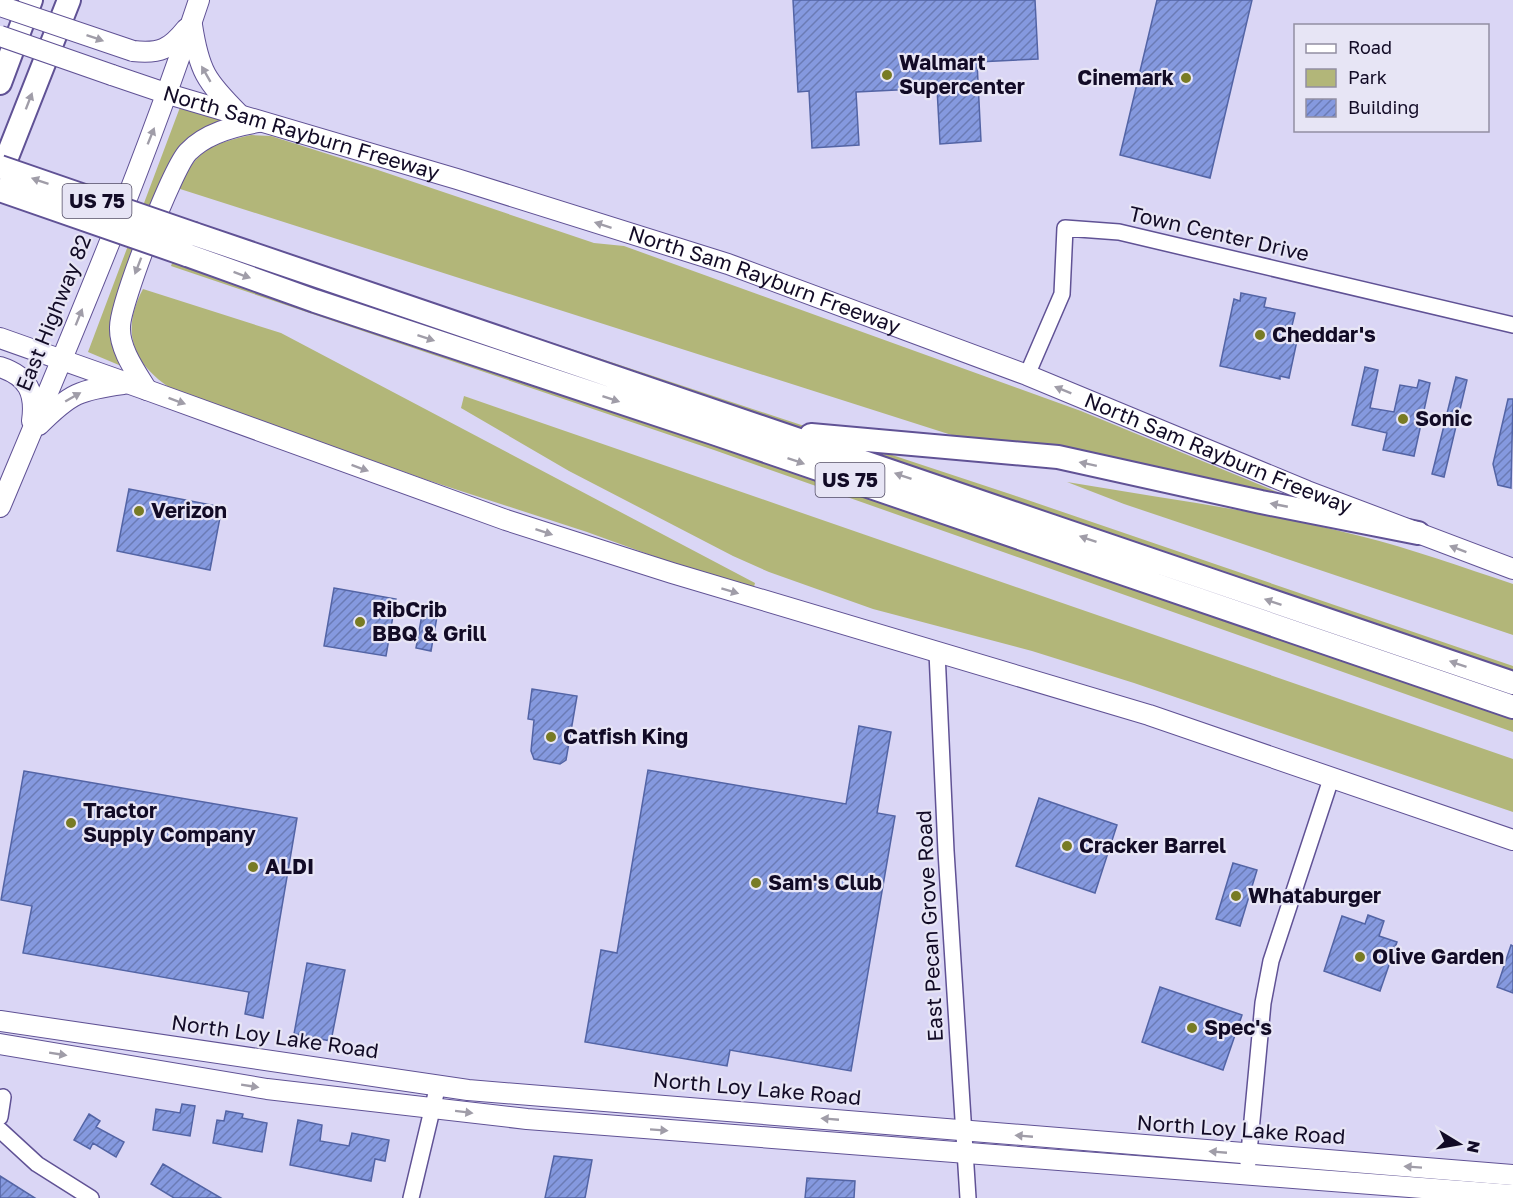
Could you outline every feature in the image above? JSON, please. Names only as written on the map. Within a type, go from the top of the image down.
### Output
[{"type":"highway","points":[[0,83],[31,0]]},
{"type":"highway","points":[[0,175],[69,0]]},
{"type":"highway","name":"US 75","points":[[0,167],[1513,683]]},
{"type":"highway","name":"US 75","points":[[0,190],[315,301],[738,441],[1513,707]]},
{"type":"highway","points":[[773,432],[1058,457],[1261,502],[1418,533]]},
{"type":"main road","name":"East Highway 82","points":[[0,507],[168,94],[199,0]]},
{"type":"main road","points":[[0,6],[133,51],[148,53],[161,51],[178,39],[192,22]]},
{"type":"main road","points":[[192,22],[197,55],[202,70],[217,92],[240,115]]},
{"type":"main road","name":"North Sam Rayburn Freeway","points":[[0,36],[168,94],[469,182],[728,264],[1027,375],[1307,491],[1513,569]]},
{"type":"main road","points":[[147,390],[125,349],[120,328],[125,300],[174,174],[187,152],[208,137],[230,128],[261,122]]},
{"type":"main road","points":[[0,338],[506,520],[672,573],[1149,715],[1513,840]]},
{"type":"main road","points":[[3,368],[25,382],[32,393],[34,405],[31,433]]},
{"type":"main road","points":[[31,433],[70,397],[87,389],[126,383]]},
{"type":"main road","name":"North Loy Lake Road","points":[[0,1020],[468,1090],[1513,1175]]},
{"type":"main road","points":[[0,1044],[267,1089],[527,1119],[1513,1195]]},
{"type":"street","name":"Town Center Drive","points":[[1027,375],[1062,294],[1065,228],[1119,232],[1513,325]]},
{"type":"street","name":"East Pecan Grove Road","points":[[937,652],[946,851],[968,1198]]},
{"type":"street","points":[[1246,1175],[1263,1003],[1271,961],[1331,779]]},
{"type":"street","points":[[411,1198],[438,1086]]},
{"type":"street","points":[[0,1117],[3,1098]]},
{"type":"street","points":[[0,1130],[37,1164],[91,1198]]},
{"type":"green space","points":[[182,102],[230,117],[190,146],[128,287],[126,368],[88,352]]},
{"type":"green space","points":[[251,135],[271,136],[594,243],[624,246],[1081,411],[1304,503],[961,438],[177,188],[192,165],[206,151],[224,142]]},
{"type":"green space","points":[[187,222],[1013,495],[1513,666],[1513,732],[714,450],[171,266]]},
{"type":"green space","points":[[143,289],[281,333],[755,583],[754,587],[689,569],[587,532],[427,480],[172,389],[148,369],[134,346],[132,319]]},
{"type":"green space","points":[[464,396],[1513,759],[1513,812],[1134,683],[1032,651],[873,609],[769,572],[733,556],[569,471],[461,408]]},
{"type":"green space","points":[[1067,482],[1251,512],[1324,527],[1437,558],[1513,584],[1513,635],[1124,504]]},
{"type":"building","name":"Walmart Supercenter","points":[[793,0],[1035,0],[1038,59],[977,62],[981,141],[940,144],[937,88],[856,92],[859,145],[812,148],[809,91],[798,92]]},
{"type":"building","name":"Cinemark","points":[[1157,0],[1252,0],[1210,178],[1120,155]]},
{"type":"building","name":"Cheddar's","points":[[1241,293],[1266,298],[1264,307],[1295,313],[1290,334],[1298,336],[1289,378],[1280,376],[1280,379],[1220,366],[1234,299],[1240,301]]},
{"type":"building","name":"Sonic","points":[[1365,367],[1378,370],[1370,408],[1394,412],[1400,385],[1417,388],[1419,380],[1430,383],[1414,456],[1383,450],[1387,433],[1352,425]]},
{"type":"building","points":[[1456,377],[1467,380],[1444,477],[1432,474]]},
{"type":"building","points":[[1508,399],[1513,399],[1511,488],[1498,485],[1493,464]]},
{"type":"building","points":[[129,489],[222,507],[210,570],[117,551]]},
{"type":"building","name":"RibCrib BBQ & Grill","points":[[334,588],[396,599],[386,656],[324,646]]},
{"type":"building","points":[[423,609],[438,611],[431,651],[416,648]]},
{"type":"building","name":"Catfish King","points":[[532,689],[577,696],[566,760],[560,764],[534,759],[531,751],[534,720],[528,719]]},
{"type":"building","name":"Sam's Club","points":[[859,726],[891,732],[877,813],[895,816],[851,1071],[730,1050],[727,1066],[585,1042],[601,950],[617,953],[648,770],[846,804]]},
{"type":"building","points":[[24,771],[297,818],[263,1018],[245,1014],[249,992],[23,953],[32,906],[1,900]]},
{"type":"building","name":"Cracker Barrel","points":[[1039,798],[1117,825],[1095,893],[1016,866]]},
{"type":"building","name":"Whataburger","points":[[1233,863],[1257,870],[1240,926],[1216,919]]},
{"type":"building","name":"Olive Garden","points":[[1368,915],[1384,921],[1379,936],[1397,942],[1380,991],[1324,971],[1342,916],[1365,924]]},
{"type":"building","points":[[1511,945],[1513,946],[1513,993],[1497,987]]},
{"type":"building","points":[[307,963],[345,970],[331,1041],[294,1034]]},
{"type":"building","name":"Spec's","points":[[1160,987],[1242,1015],[1223,1070],[1142,1042]]},
{"type":"building","points":[[182,1104],[195,1106],[190,1136],[153,1130],[156,1109],[180,1113]]},
{"type":"building","points":[[226,1111],[243,1114],[242,1118],[267,1123],[262,1152],[213,1143],[217,1120],[224,1121]]},
{"type":"building","points":[[89,1114],[100,1121],[96,1127],[124,1142],[116,1157],[93,1143],[90,1149],[74,1140]]},
{"type":"building","points":[[298,1120],[322,1125],[320,1141],[349,1146],[352,1133],[389,1140],[385,1161],[375,1159],[371,1181],[290,1165]]},
{"type":"building","points":[[554,1156],[592,1160],[585,1198],[545,1198]]},
{"type":"building","points":[[163,1164],[221,1198],[174,1198],[151,1184]]},
{"type":"building","points":[[0,1176],[35,1198],[0,1198]]},
{"type":"building","points":[[807,1178],[855,1181],[854,1198],[805,1198]]},
{"type":"place","name":"Walmart Supercenter","points":[[887,75]]},
{"type":"place","name":"Cinemark","points":[[1186,78]]},
{"type":"place","name":"Cheddar's","points":[[1260,335]]},
{"type":"place","name":"Sonic","points":[[1403,419]]},
{"type":"place","name":"Verizon","points":[[139,511]]},
{"type":"place","name":"RibCrib BBQ & Grill","points":[[360,622]]},
{"type":"place","name":"Catfish King","points":[[551,737]]},
{"type":"place","name":"Tractor Supply Company","points":[[71,823]]},
{"type":"place","name":"Cracker Barrel","points":[[1067,846]]},
{"type":"place","name":"ALDI","points":[[253,867]]},
{"type":"place","name":"Sam's Club","points":[[756,883]]},
{"type":"place","name":"Whataburger","points":[[1236,896]]},
{"type":"place","name":"Olive Garden","points":[[1360,957]]},
{"type":"place","name":"Spec's","points":[[1192,1028]]}]
